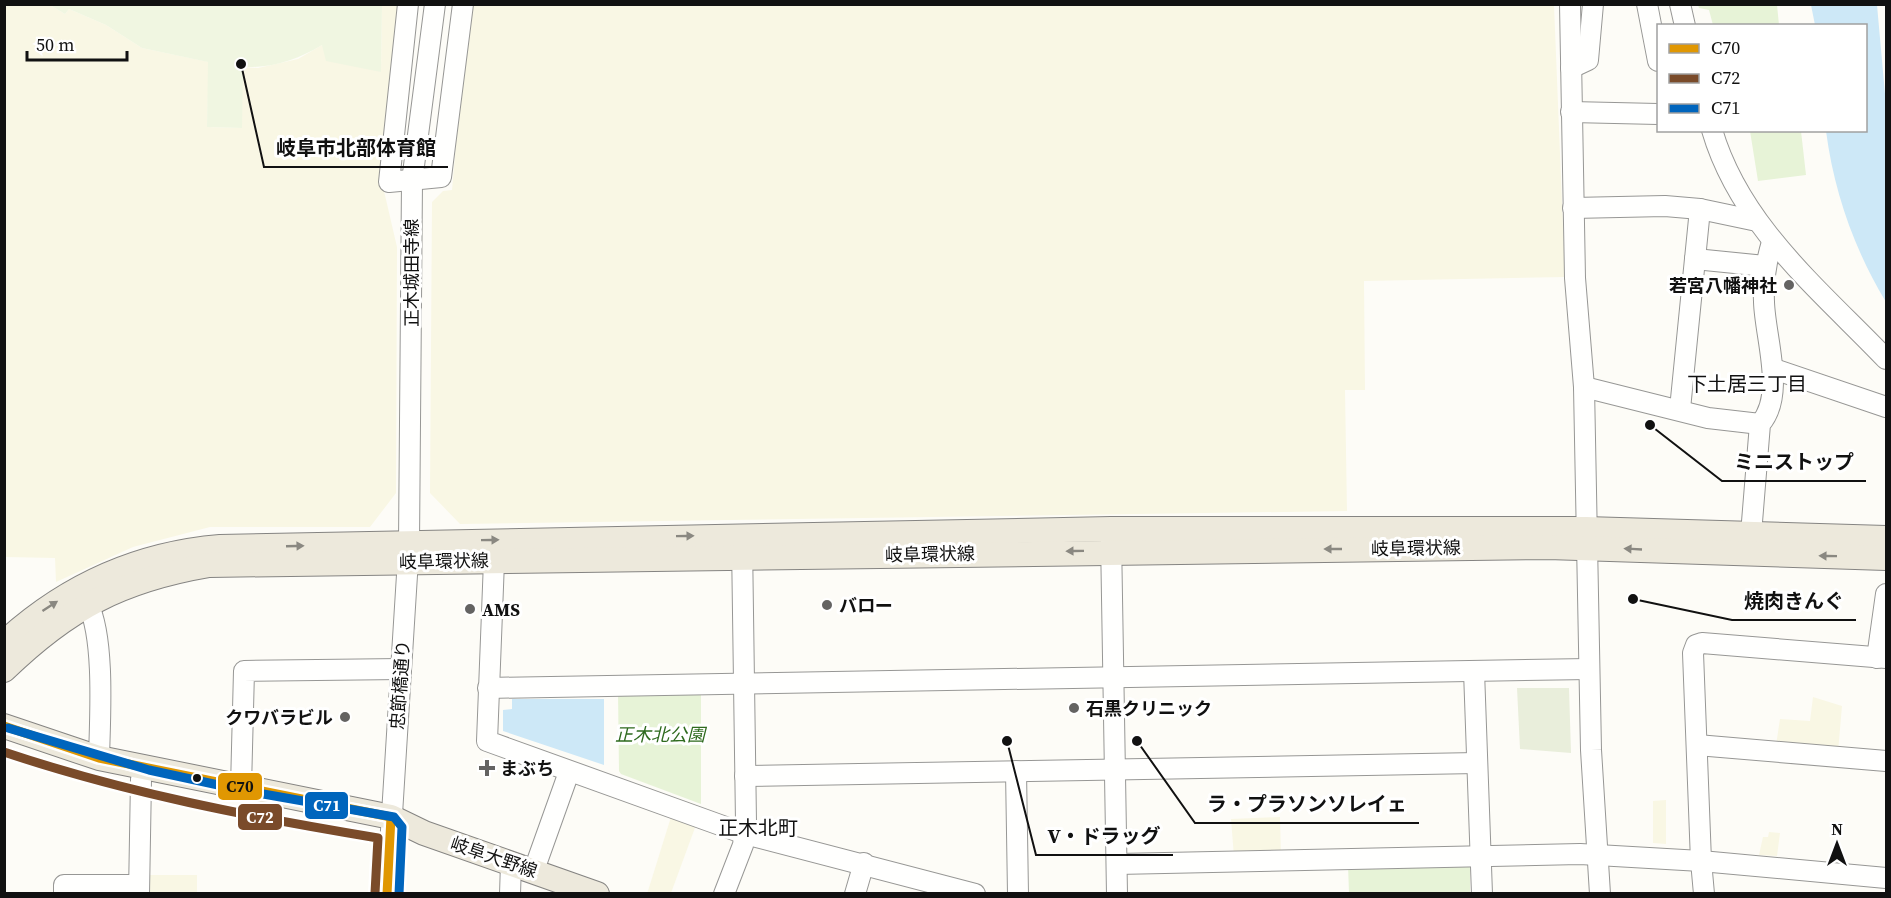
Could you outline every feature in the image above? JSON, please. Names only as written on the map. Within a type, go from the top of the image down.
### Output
[{"type":"main road","name":"岐阜環状線","points":[[4,643],[39,613],[77,588],[106,574],[161,555],[220,547],[409,552],[1112,540],[1586,538],[1751,534],[1887,538]]},
{"type":"main road","name":"岐阜環状線","points":[[1586,538],[1887,558]]},
{"type":"main road","name":"岐阜環状線","points":[[4,670],[47,632],[88,604],[128,584],[169,572],[209,565],[409,552],[494,561],[742,547]]},
{"type":"main road","name":"岐阜大野線","points":[[4,726],[99,758],[241,787],[390,822],[511,862],[597,894]]},
{"type":"main road","name":"岐阜大野線","points":[[4,739],[94,768],[141,779],[390,822]]},
{"type":"street","points":[[408,4],[389,182],[441,177],[463,4]]},
{"type":"street","name":"正木城田寺線","points":[[409,552],[411,181],[435,4]]},
{"type":"street","points":[[1570,4],[1573,208],[1584,387],[1589,669],[1600,894]]},
{"type":"street","points":[[1571,68],[1588,60],[1593,4]]},
{"type":"street","points":[[1647,4],[1657,52]]},
{"type":"street","points":[[1680,4],[1685,24]]},
{"type":"street","points":[[1571,112],[1657,114]]},
{"type":"street","points":[[1713,132],[1720,156],[1756,221],[1772,242],[1887,359]]},
{"type":"street","points":[[1573,208],[1665,206],[1700,209],[1756,221]]},
{"type":"street","points":[[1680,409],[1700,209]]},
{"type":"street","points":[[1751,534],[1760,424],[1767,417],[1774,369],[1766,331],[1765,266],[1772,242]]},
{"type":"street","points":[[1695,258],[1765,266]]},
{"type":"street","points":[[1774,369],[1887,407]]},
{"type":"street","points":[[1584,387],[1613,396],[1680,409],[1708,418],[1760,424]]},
{"type":"street","points":[[1112,540],[1117,894]]},
{"type":"street","points":[[724,894],[745,834],[742,547]]},
{"type":"street","name":"忠節橋通り","points":[[387,894],[409,552]]},
{"type":"street","points":[[494,561],[487,741],[745,834],[864,863],[939,888],[975,894]]},
{"type":"street","points":[[1704,894],[1693,653],[1696,645],[1702,643],[1749,645],[1882,658],[1887,594]]},
{"type":"street","points":[[88,604],[96,619],[100,714],[99,758]]},
{"type":"street","points":[[241,787],[244,671],[401,669]]},
{"type":"street","points":[[488,688],[1589,669]]},
{"type":"street","points":[[1474,671],[1482,894]]},
{"type":"street","points":[[1697,745],[1887,761]]},
{"type":"street","points":[[745,776],[1477,763]]},
{"type":"street","points":[[1016,771],[1018,894]]},
{"type":"street","points":[[534,870],[569,772]]},
{"type":"street","points":[[64,894],[64,885],[139,889],[141,779]]},
{"type":"street","points":[[1117,864],[1480,855],[1598,855],[1701,861],[1887,878]]},
{"type":"street","points":[[510,894],[511,862]]},
{"type":"street","points":[[855,894],[864,863]]},
{"type":"shaded area","points":[[5,5],[50,5],[65,14],[69,9],[106,25],[142,48],[209,62],[207,127],[242,128],[242,67],[258,68],[298,59],[322,45],[381,72],[382,5],[403,5],[381,178],[397,247],[396,493],[370,527],[210,527],[133,547],[56,582],[55,558],[5,557]]},
{"type":"shaded area","points":[[468,5],[1554,5],[1565,277],[1364,281],[1365,390],[1345,390],[1347,511],[460,524],[430,493],[432,202],[443,191],[452,190]]},
{"type":"shaded area","points":[[1813,697],[1842,706],[1838,752],[1776,745],[1780,719],[1810,721]]},
{"type":"shaded area","points":[[1666,800],[1666,844],[1653,843],[1653,801]]},
{"type":"shaded area","points":[[671,817],[696,825],[671,893],[647,894]]},
{"type":"shaded area","points":[[1280,817],[1281,856],[1234,857],[1231,819]]},
{"type":"shaded area","points":[[1769,832],[1780,833],[1777,856],[1759,855],[1763,837],[1768,837]]},
{"type":"shaded area","points":[[147,875],[197,875],[197,893],[146,894]]},
{"type":"green space","points":[[50,5],[382,5],[381,72],[326,61],[322,45],[284,62],[243,67],[242,128],[207,127],[208,62],[142,48],[106,25],[69,9],[65,14]]},
{"type":"green space","points":[[1698,5],[1777,5],[1779,24],[1713,24],[1709,10],[1699,8]]},
{"type":"green space","points":[[1750,132],[1801,132],[1806,175],[1758,181]]},
{"type":"green space","points":[[1517,688],[1569,688],[1571,753],[1520,749]]},
{"type":"green space","name":"正木北公園","points":[[701,690],[701,804],[621,774],[619,771],[618,692]]},
{"type":"green space","points":[[1470,863],[1470,893],[1349,893],[1348,865]]},
{"type":"water","points":[[1811,5],[1877,5],[1886,105],[1886,302],[1864,262],[1847,220],[1834,176],[1826,132],[1867,132],[1867,24],[1815,24]]},
{"type":"water","points":[[512,699],[604,699],[604,765],[503,731],[503,710],[512,709]]},
{"type":"transit line","name":"C70","points":[[4,726],[99,758],[391,817]]},
{"type":"transit line","name":"C71","points":[[8,728],[149,770],[246,791],[394,817],[402,827],[399,894]]},
{"type":"transit line","name":"C72","points":[[4,752],[142,792],[378,838],[375,893]]},
{"type":"transit line","name":"C70","points":[[387,894],[391,817]]},
{"type":"place","name":"岐阜市北部体育館","points":[[241,64]]},
{"type":"place","name":"若宮八幡神社","points":[[1789,285]]},
{"type":"place","name":"ミニストップ","points":[[1650,425]]},
{"type":"place","name":"焼肉きんぐ","points":[[1633,599]]},
{"type":"place","name":"バロー","points":[[827,605]]},
{"type":"place","name":"AMS","points":[[470,609]]},
{"type":"place","name":"石黒クリニック","points":[[1074,708]]},
{"type":"place","name":"クワバラビル","points":[[345,717]]},
{"type":"place","name":"V・ドラッグ","points":[[1007,741]]},
{"type":"place","name":"ラ・プラソンソレイェ","points":[[1137,741]]},
{"type":"place","name":"まぶち","points":[[487,768]]},
{"type":"district","name":"下土居三丁目","points":[[1747,384]]},
{"type":"district","name":"正木北町","points":[[758,828]]}]
